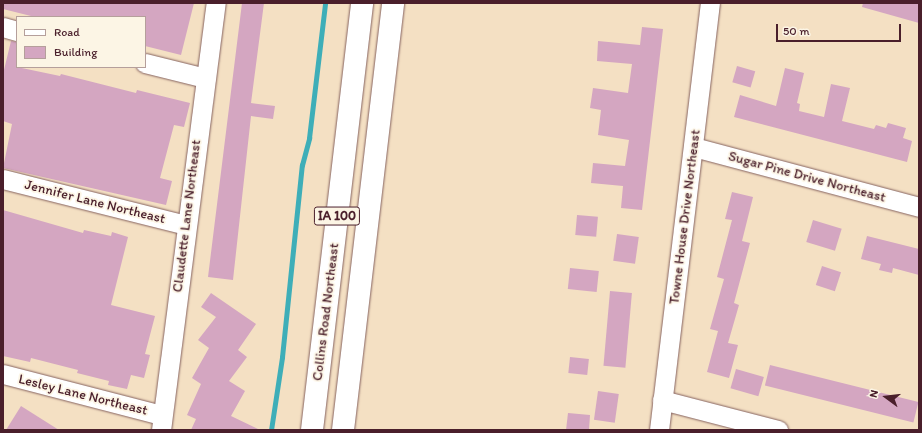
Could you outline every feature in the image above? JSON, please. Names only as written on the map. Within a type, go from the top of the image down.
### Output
[{"type":"highway","name":"Collins Road Northeast","points":[[312,430],[362,3]]},
{"type":"highway","name":"IA 100","points":[[343,430],[393,3]]},
{"type":"street","name":"Claudette Lane Northeast","points":[[162,423],[186,224],[216,3]]},
{"type":"street","name":"Towne House Drive Northeast","points":[[659,430],[710,3]]},
{"type":"street","points":[[3,27],[16,31]]},
{"type":"street","points":[[146,63],[205,78]]},
{"type":"street","name":"Sugar Pine Drive Northeast","points":[[694,147],[919,207]]},
{"type":"street","name":"Jennifer Lane Northeast","points":[[3,179],[186,224]]},
{"type":"street","name":"Lesley Lane Northeast","points":[[3,374],[162,423]]},
{"type":"street","points":[[662,400],[778,430]]},
{"type":"building","points":[[3,3],[194,3],[181,55],[146,46],[146,16],[31,16],[3,9]]},
{"type":"building","points":[[242,3],[264,3],[251,103],[275,106],[273,119],[251,116],[233,280],[208,277]]},
{"type":"building","points":[[863,3],[919,3],[919,23],[862,7]]},
{"type":"building","points":[[642,27],[663,29],[642,210],[621,208],[623,186],[591,183],[593,163],[625,166],[629,140],[598,135],[601,110],[590,108],[593,88],[628,93],[632,64],[597,61],[598,41],[640,45]]},
{"type":"building","points":[[11,41],[16,42],[16,68],[60,76],[61,74],[136,93],[137,90],[190,103],[184,127],[174,125],[160,178],[172,181],[166,205],[3,168],[12,124],[3,121],[3,74]]},
{"type":"building","points":[[737,66],[755,71],[751,88],[732,82]]},
{"type":"building","points":[[785,68],[804,73],[797,103],[800,104],[799,111],[824,117],[831,84],[850,88],[842,121],[874,129],[876,125],[886,128],[888,123],[906,128],[903,138],[912,141],[907,162],[734,117],[740,95],[776,106]]},
{"type":"building","points":[[732,192],[753,197],[742,241],[750,243],[734,303],[739,305],[728,343],[738,345],[729,378],[707,372],[718,331],[710,329],[724,279],[717,277],[732,220],[725,219]]},
{"type":"building","points":[[3,210],[83,233],[84,230],[111,236],[112,232],[128,237],[111,305],[155,316],[145,354],[150,355],[144,378],[131,375],[127,389],[108,385],[109,381],[77,373],[78,370],[31,358],[30,362],[3,356]]},
{"type":"building","points":[[577,215],[598,217],[596,237],[575,235]]},
{"type":"building","points":[[813,220],[842,229],[835,251],[806,242]]},
{"type":"building","points":[[617,234],[639,237],[635,264],[613,261]]},
{"type":"building","points":[[867,236],[919,249],[919,275],[893,268],[892,273],[879,270],[881,264],[861,259]]},
{"type":"building","points":[[822,266],[841,272],[835,291],[816,285]]},
{"type":"building","points":[[570,268],[599,271],[597,292],[568,289]]},
{"type":"building","points":[[610,291],[632,293],[625,368],[603,366]]},
{"type":"building","points":[[211,293],[256,324],[238,350],[247,357],[229,381],[245,391],[231,416],[260,430],[191,430],[196,419],[187,415],[201,384],[192,378],[209,348],[198,340],[216,317],[201,307]]},
{"type":"building","points":[[570,357],[589,359],[587,375],[568,373]]},
{"type":"building","points":[[770,365],[918,402],[913,422],[765,385]]},
{"type":"building","points":[[736,369],[764,377],[758,396],[730,388]]},
{"type":"building","points":[[598,391],[619,394],[615,423],[594,420]]},
{"type":"building","points":[[21,406],[59,430],[6,430]]},
{"type":"building","points":[[568,413],[590,415],[589,430],[566,430]]},
{"type":"waterway","points":[[271,430],[282,357],[302,165],[309,138],[325,3]]}]
